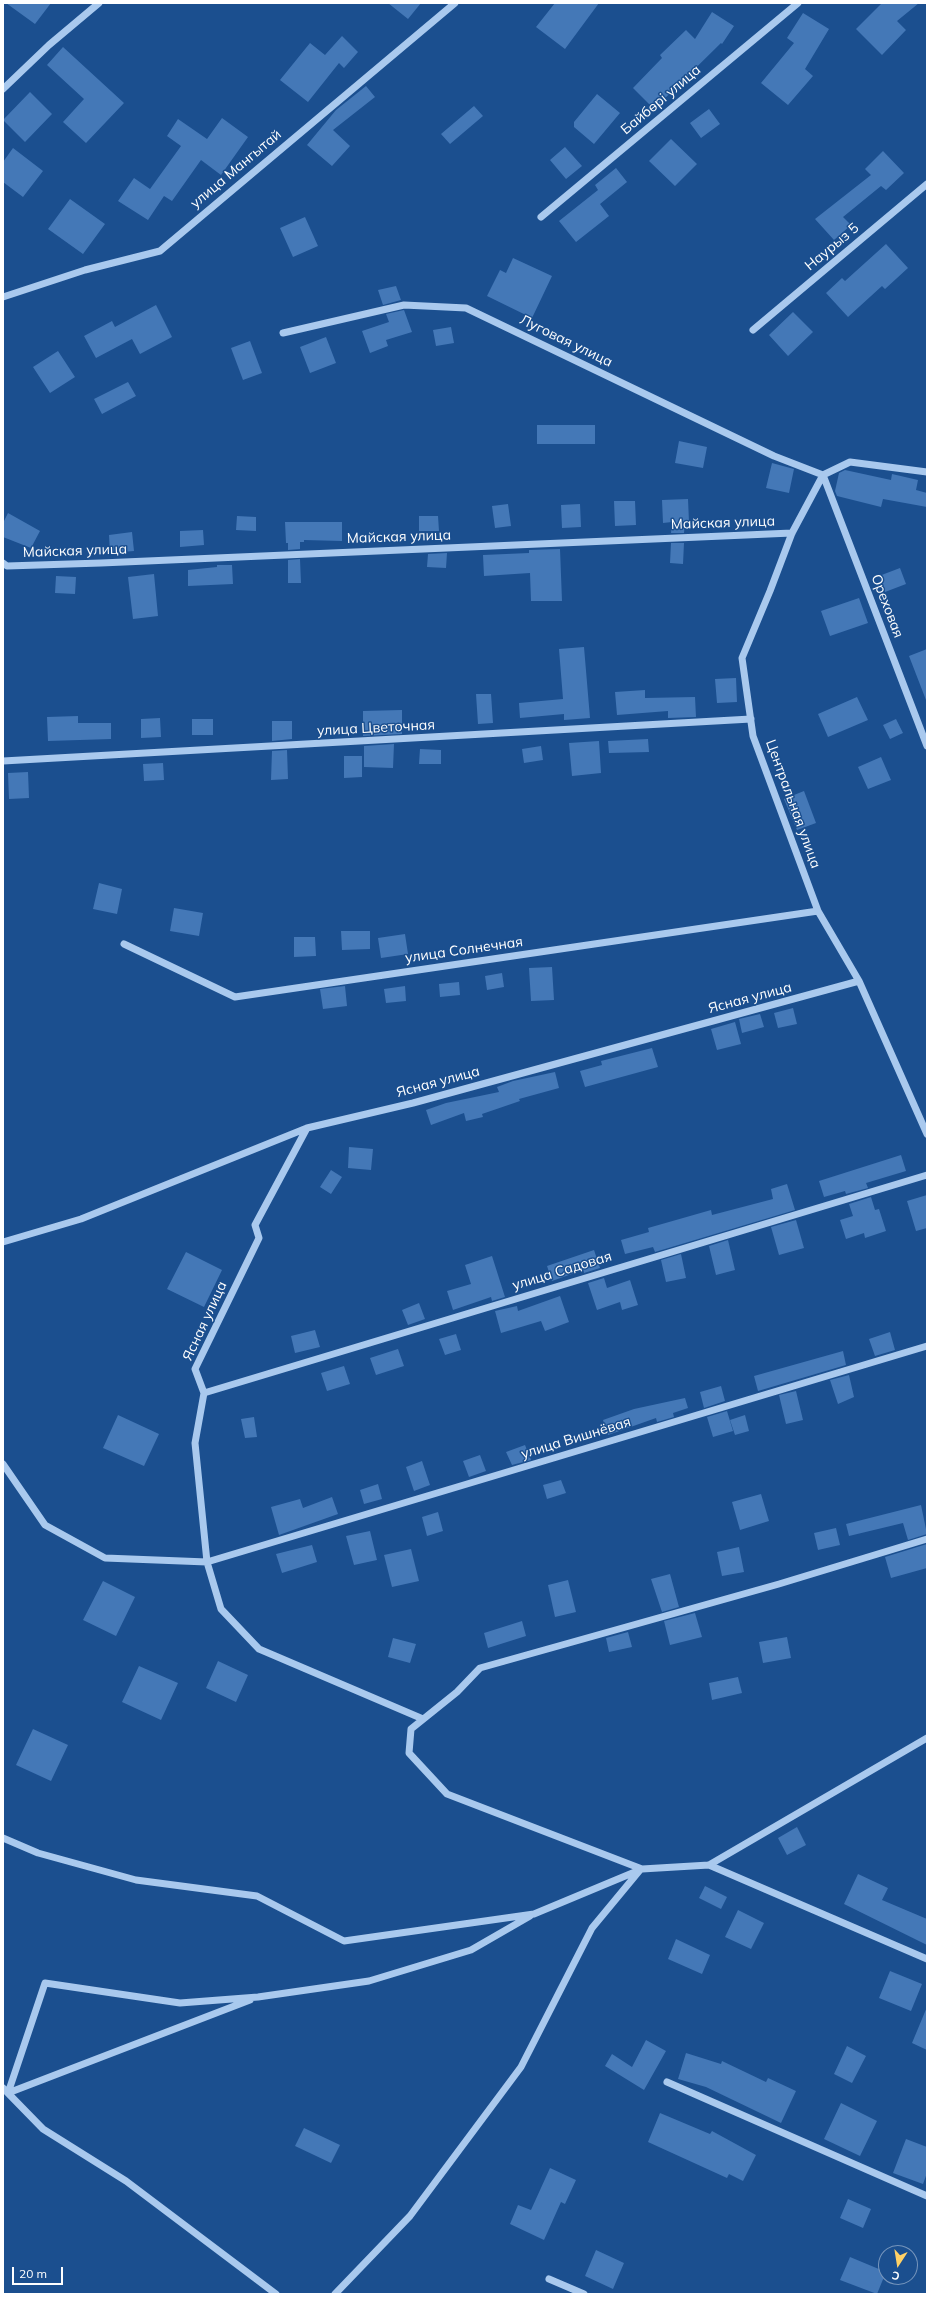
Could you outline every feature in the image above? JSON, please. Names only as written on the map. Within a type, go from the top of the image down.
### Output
[{"type":"street","points":[[3,88],[49,45],[100,3]]},
{"type":"street","name":"улица Мангытай","points":[[3,297],[85,270],[160,251],[455,3]]},
{"type":"street","name":"Байбөрі улица","points":[[541,217],[798,3]]},
{"type":"street","name":"Наурыз 5","points":[[753,330],[927,184]]},
{"type":"street","name":"Луговая улица","points":[[284,333],[404,305],[466,308],[774,456],[823,475]]},
{"type":"street","points":[[823,475],[850,462],[927,472]]},
{"type":"street","name":"Центральная улица","points":[[823,475],[792,533],[742,658],[753,736],[818,910],[859,982],[927,1134]]},
{"type":"street","name":"Ореховая","points":[[823,475],[927,746]]},
{"type":"street","name":"Майская улица","points":[[5,564],[792,533]]},
{"type":"street","name":"улица Цветочная","points":[[3,762],[751,719]]},
{"type":"street","name":"улица Солнечная","points":[[124,944],[235,997],[818,910]]},
{"type":"street","name":"Ясная улица","points":[[204,1393],[195,1369],[260,1238],[255,1225],[307,1128],[413,1103],[859,982]]},
{"type":"street","points":[[3,1242],[81,1219],[307,1128]]},
{"type":"street","name":"улица Садовая","points":[[204,1393],[927,1175]]},
{"type":"street","name":"улица Вишнёвая","points":[[3,1464],[45,1525],[105,1558],[207,1562],[927,1346]]},
{"type":"street","points":[[204,1393],[195,1443],[207,1562],[221,1609],[259,1650],[423,1719]]},
{"type":"street","points":[[642,1869],[447,1794],[408,1753],[411,1729],[457,1692],[480,1668],[779,1584],[927,1539]]},
{"type":"street","points":[[709,1865],[927,1738]]},
{"type":"street","points":[[3,1838],[38,1853],[136,1880],[257,1896],[344,1941],[534,1914]]},
{"type":"street","points":[[6,2091],[45,1983],[180,2003],[258,1997],[369,1981],[471,1950],[534,1914],[642,1869],[709,1865],[927,1959]]},
{"type":"street","points":[[335,2294],[410,2216],[521,2068],[592,1928],[642,1869]]},
{"type":"street","points":[[6,2091],[258,1997]]},
{"type":"street","points":[[667,2082],[927,2196]]},
{"type":"street","points":[[6,2091],[43,2128],[126,2181],[276,2294]]},
{"type":"street","points":[[549,2279],[584,2294]]},
{"type":"building","points":[[6,3],[51,3],[35,24]]},
{"type":"building","points":[[388,3],[421,3],[408,19]]},
{"type":"building","points":[[555,3],[599,3],[565,49],[536,27]]},
{"type":"building","points":[[882,3],[919,3],[897,21],[906,30],[882,55],[856,29]]},
{"type":"building","points":[[712,12],[734,26],[722,44],[721,43],[654,109],[633,88],[662,58],[660,55],[686,30],[695,39]]},
{"type":"building","points":[[803,13],[829,29],[805,69],[813,76],[788,105],[761,83],[794,43],[787,38]]},
{"type":"building","points":[[342,36],[358,52],[344,68],[339,63],[308,102],[280,80],[310,43],[325,55]]},
{"type":"building","points":[[63,47],[124,103],[86,143],[63,122],[84,99],[47,65]]},
{"type":"building","points":[[366,86],[375,97],[333,130],[350,146],[332,166],[307,145],[336,110]]},
{"type":"building","points":[[30,92],[52,114],[25,142],[3,120]]},
{"type":"building","points":[[597,94],[620,113],[594,144],[574,127],[574,122]]},
{"type":"building","points":[[474,106],[483,116],[450,144],[441,134]]},
{"type":"building","points":[[709,109],[720,124],[701,138],[690,123]]},
{"type":"building","points":[[222,118],[248,137],[221,175],[201,160],[172,201],[164,196],[148,220],[118,201],[134,178],[150,189],[181,146],[167,136],[178,119],[207,139]]},
{"type":"building","points":[[671,139],[697,164],[675,186],[649,161]]},
{"type":"building","points":[[565,147],[582,166],[566,179],[550,160]]},
{"type":"building","points":[[13,148],[43,171],[23,197],[3,182],[3,162]]},
{"type":"building","points":[[883,151],[904,173],[886,190],[881,186],[843,217],[851,225],[834,240],[815,219],[871,175],[865,169]]},
{"type":"building","points":[[616,168],[627,182],[600,204],[609,216],[576,242],[559,221],[598,190],[595,185]]},
{"type":"building","points":[[70,199],[105,224],[83,254],[48,229]]},
{"type":"building","points":[[305,217],[318,246],[293,257],[280,228]]},
{"type":"building","points":[[886,244],[908,268],[885,289],[882,286],[848,317],[826,293],[842,278],[845,281]]},
{"type":"building","points":[[513,258],[552,276],[532,318],[487,296],[500,270],[506,273]]},
{"type":"building","points":[[396,286],[401,300],[383,305],[378,290]]},
{"type":"building","points":[[156,305],[172,337],[140,354],[132,339],[96,358],[84,336],[112,321],[115,327]]},
{"type":"building","points":[[404,310],[412,332],[386,340],[388,346],[370,353],[362,331],[389,322],[386,314]]},
{"type":"building","points":[[793,312],[813,332],[788,356],[769,335]]},
{"type":"building","points":[[451,327],[454,343],[436,346],[433,330]]},
{"type":"building","points":[[326,337],[336,363],[310,373],[300,347]]},
{"type":"building","points":[[250,341],[262,373],[243,380],[231,348]]},
{"type":"building","points":[[58,351],[75,377],[50,393],[33,367]]},
{"type":"building","points":[[128,382],[136,396],[102,414],[94,399]]},
{"type":"building","points":[[537,425],[595,425],[595,444],[537,444]]},
{"type":"building","points":[[679,441],[707,447],[703,468],[675,463]]},
{"type":"building","points":[[772,463],[794,469],[789,493],[766,488]]},
{"type":"building","points":[[845,470],[891,480],[892,474],[918,480],[916,490],[927,493],[927,507],[883,499],[881,507],[837,496],[835,491],[839,473]]},
{"type":"building","points":[[688,499],[689,522],[685,522],[684,533],[671,533],[672,522],[663,523],[662,500]]},
{"type":"building","points":[[614,501],[635,501],[636,525],[615,526]]},
{"type":"building","points":[[508,504],[511,526],[495,528],[492,506]]},
{"type":"building","points":[[580,504],[581,527],[562,528],[561,505]]},
{"type":"building","points":[[8,513],[40,531],[31,548],[3,537],[3,523]]},
{"type":"building","points":[[237,516],[256,517],[256,531],[236,530]]},
{"type":"building","points":[[419,516],[438,516],[439,531],[419,531]]},
{"type":"building","points":[[285,522],[342,522],[342,541],[304,540],[304,542],[300,542],[300,549],[288,550],[288,543],[286,543]]},
{"type":"building","points":[[203,530],[204,545],[180,547],[180,531]]},
{"type":"building","points":[[132,532],[134,551],[110,553],[109,535]]},
{"type":"building","points":[[671,543],[684,543],[683,564],[670,563]]},
{"type":"building","points":[[560,549],[562,601],[531,601],[530,573],[484,576],[483,555],[529,553],[529,550]]},
{"type":"building","points":[[447,553],[446,568],[427,567],[428,554]]},
{"type":"building","points":[[300,559],[301,583],[288,583],[288,560]]},
{"type":"building","points":[[217,565],[232,565],[233,584],[188,586],[188,570],[217,567]]},
{"type":"building","points":[[900,568],[906,584],[885,592],[879,576]]},
{"type":"building","points":[[154,574],[158,616],[133,619],[128,577]]},
{"type":"building","points":[[56,576],[76,577],[75,594],[55,593]]},
{"type":"building","points":[[859,598],[868,623],[830,636],[821,611]]},
{"type":"building","points":[[584,647],[590,718],[564,720],[564,714],[520,718],[519,703],[563,699],[559,649]]},
{"type":"building","points":[[927,649],[927,700],[926,700],[909,656]]},
{"type":"building","points":[[736,678],[737,702],[717,703],[715,679]]},
{"type":"building","points":[[645,690],[645,698],[695,697],[696,717],[668,718],[668,711],[617,715],[615,692]]},
{"type":"building","points":[[476,694],[491,694],[493,723],[478,724]]},
{"type":"building","points":[[857,697],[868,720],[828,737],[818,714]]},
{"type":"building","points":[[402,710],[402,734],[363,736],[363,711]]},
{"type":"building","points":[[78,716],[78,723],[111,723],[111,739],[48,741],[47,717]]},
{"type":"building","points":[[160,718],[161,737],[141,738],[141,719]]},
{"type":"building","points":[[192,719],[213,719],[213,735],[192,735]]},
{"type":"building","points":[[896,719],[903,733],[890,739],[883,725]]},
{"type":"building","points":[[272,721],[292,721],[292,739],[272,741]]},
{"type":"building","points":[[648,739],[649,752],[609,753],[608,741]]},
{"type":"building","points":[[599,741],[601,773],[572,776],[569,743]]},
{"type":"building","points":[[394,744],[393,768],[364,767],[364,746]]},
{"type":"building","points":[[541,746],[543,760],[524,763],[522,749]]},
{"type":"building","points":[[420,749],[441,750],[441,764],[419,764]]},
{"type":"building","points":[[287,750],[288,779],[271,780],[272,751]]},
{"type":"building","points":[[344,756],[362,756],[362,777],[344,778]]},
{"type":"building","points":[[881,757],[891,780],[868,789],[858,767]]},
{"type":"building","points":[[163,763],[164,780],[144,781],[143,764]]},
{"type":"building","points":[[28,772],[29,798],[9,799],[8,773]]},
{"type":"building","points":[[804,791],[816,823],[797,830],[784,799]]},
{"type":"building","points":[[99,883],[122,889],[117,914],[93,909]]},
{"type":"building","points":[[174,908],[203,913],[199,936],[170,931]]},
{"type":"building","points":[[341,931],[370,931],[370,949],[342,950]]},
{"type":"building","points":[[405,934],[408,954],[381,958],[378,938]]},
{"type":"building","points":[[294,937],[315,937],[316,956],[294,957]]},
{"type":"building","points":[[552,967],[554,1000],[531,1001],[529,968]]},
{"type":"building","points":[[502,973],[504,987],[487,990],[485,976]]},
{"type":"building","points":[[459,982],[460,995],[440,997],[439,984]]},
{"type":"building","points":[[345,986],[347,1006],[323,1009],[320,989]]},
{"type":"building","points":[[405,986],[406,1001],[386,1003],[384,989]]},
{"type":"building","points":[[793,1008],[797,1024],[778,1028],[774,1013]]},
{"type":"building","points":[[760,1014],[764,1027],[742,1033],[739,1019]]},
{"type":"building","points":[[735,1022],[741,1044],[717,1050],[711,1029]]},
{"type":"building","points":[[652,1048],[658,1067],[585,1087],[580,1071],[602,1065],[601,1061]]},
{"type":"building","points":[[555,1072],[559,1088],[519,1099],[520,1101],[482,1114],[483,1117],[466,1121],[464,1113],[431,1125],[426,1110],[446,1103],[499,1092],[497,1087],[513,1081]]},
{"type":"building","points":[[349,1147],[373,1149],[371,1170],[348,1168]]},
{"type":"building","points":[[901,1155],[906,1171],[866,1183],[868,1188],[846,1194],[845,1191],[824,1197],[819,1181]]},
{"type":"building","points":[[331,1170],[342,1177],[331,1194],[320,1187]]},
{"type":"building","points":[[787,1184],[795,1210],[655,1252],[653,1247],[625,1254],[621,1240],[649,1232],[648,1228],[711,1210],[712,1215],[773,1199],[771,1189]]},
{"type":"building","points":[[927,1195],[927,1228],[916,1231],[907,1201]]},
{"type":"building","points":[[871,1197],[875,1210],[879,1209],[886,1231],[865,1238],[864,1233],[846,1239],[840,1220],[853,1216],[849,1204]]},
{"type":"building","points":[[796,1220],[804,1248],[779,1255],[771,1227]]},
{"type":"building","points":[[728,1240],[735,1270],[716,1275],[709,1246]]},
{"type":"building","points":[[594,1250],[600,1268],[584,1273],[583,1270],[552,1281],[547,1266]]},
{"type":"building","points":[[186,1252],[222,1270],[204,1307],[167,1289]]},
{"type":"building","points":[[681,1254],[686,1278],[666,1282],[661,1260]]},
{"type":"building","points":[[492,1256],[505,1297],[492,1301],[491,1297],[453,1310],[447,1291],[471,1284],[465,1265]]},
{"type":"building","points":[[604,1278],[607,1288],[630,1280],[638,1305],[622,1310],[620,1302],[597,1310],[588,1283]]},
{"type":"building","points":[[560,1296],[569,1322],[545,1331],[541,1321],[501,1333],[495,1311],[517,1306],[518,1311]]},
{"type":"building","points":[[419,1303],[425,1319],[408,1325],[402,1310]]},
{"type":"building","points":[[315,1330],[320,1347],[295,1353],[291,1336]]},
{"type":"building","points":[[890,1332],[895,1350],[875,1356],[869,1339]]},
{"type":"building","points":[[456,1334],[461,1350],[445,1355],[439,1339]]},
{"type":"building","points":[[398,1349],[404,1366],[376,1375],[370,1358]]},
{"type":"building","points":[[843,1351],[846,1365],[758,1391],[754,1376]]},
{"type":"building","points":[[344,1366],[350,1384],[327,1391],[321,1373]]},
{"type":"building","points":[[849,1375],[854,1397],[838,1404],[830,1380]]},
{"type":"building","points":[[721,1386],[725,1401],[704,1408],[700,1392]]},
{"type":"building","points":[[796,1391],[803,1420],[786,1424],[779,1395]]},
{"type":"building","points":[[685,1398],[688,1408],[673,1413],[674,1417],[657,1422],[656,1418],[608,1435],[603,1420],[634,1409]]},
{"type":"building","points":[[727,1411],[733,1431],[713,1437],[707,1417]]},
{"type":"building","points":[[118,1415],[159,1434],[144,1466],[103,1448]]},
{"type":"building","points":[[745,1415],[749,1431],[735,1435],[730,1420]]},
{"type":"building","points":[[254,1417],[257,1437],[245,1438],[241,1419]]},
{"type":"building","points":[[525,1445],[531,1460],[512,1465],[506,1452]]},
{"type":"building","points":[[480,1455],[486,1471],[469,1477],[463,1461]]},
{"type":"building","points":[[422,1461],[430,1485],[414,1491],[406,1467]]},
{"type":"building","points":[[561,1480],[566,1493],[547,1499],[543,1485]]},
{"type":"building","points":[[378,1484],[382,1499],[364,1504],[360,1490]]},
{"type":"building","points":[[761,1494],[769,1521],[740,1530],[732,1502]]},
{"type":"building","points":[[332,1497],[338,1514],[279,1535],[271,1507],[300,1499],[303,1508]]},
{"type":"building","points":[[921,1505],[927,1534],[908,1540],[903,1523],[849,1536],[846,1524]]},
{"type":"building","points":[[438,1512],[443,1531],[427,1536],[422,1517]]},
{"type":"building","points":[[836,1528],[840,1545],[818,1550],[814,1533]]},
{"type":"building","points":[[370,1531],[377,1560],[354,1565],[346,1536]]},
{"type":"building","points":[[927,1544],[927,1568],[891,1578],[885,1557]]},
{"type":"building","points":[[312,1545],[317,1562],[282,1573],[276,1554]]},
{"type":"building","points":[[739,1547],[744,1572],[722,1576],[717,1552]]},
{"type":"building","points":[[411,1549],[419,1581],[392,1587],[384,1555]]},
{"type":"building","points":[[670,1574],[679,1607],[662,1612],[651,1579]]},
{"type":"building","points":[[568,1580],[576,1612],[555,1617],[548,1585]]},
{"type":"building","points":[[103,1581],[135,1597],[116,1636],[83,1620]]},
{"type":"building","points":[[695,1613],[702,1637],[670,1645],[664,1621]]},
{"type":"building","points":[[522,1621],[526,1636],[488,1648],[484,1633]]},
{"type":"building","points":[[628,1632],[632,1647],[609,1652],[606,1638]]},
{"type":"building","points":[[787,1637],[791,1658],[763,1663],[759,1642]]},
{"type":"building","points":[[393,1638],[416,1644],[410,1663],[388,1657]]},
{"type":"building","points":[[218,1661],[248,1675],[236,1702],[206,1688]]},
{"type":"building","points":[[139,1666],[178,1683],[161,1720],[122,1702]]},
{"type":"building","points":[[738,1677],[742,1693],[712,1700],[709,1683]]},
{"type":"building","points":[[33,1729],[68,1745],[51,1781],[16,1765]]},
{"type":"building","points":[[797,1827],[806,1845],[787,1855],[778,1838]]},
{"type":"building","points":[[858,1874],[888,1888],[882,1900],[927,1919],[927,1945],[844,1904]]},
{"type":"building","points":[[705,1886],[727,1897],[721,1909],[699,1898]]},
{"type":"building","points":[[738,1910],[764,1923],[751,1949],[725,1937]]},
{"type":"building","points":[[676,1939],[710,1955],[702,1974],[668,1959]]},
{"type":"building","points":[[890,1971],[922,1984],[911,2011],[879,1998]]},
{"type":"building","points":[[927,2007],[927,2050],[912,2043]]},
{"type":"building","points":[[646,2040],[666,2051],[644,2090],[605,2066],[612,2054],[632,2067]]},
{"type":"building","points":[[847,2046],[866,2056],[852,2083],[834,2074]]},
{"type":"building","points":[[686,2053],[721,2064],[722,2061],[766,2082],[768,2078],[796,2091],[781,2123],[706,2087],[678,2079]]},
{"type":"building","points":[[841,2103],[877,2121],[860,2156],[824,2139]]},
{"type":"building","points":[[660,2113],[710,2134],[712,2131],[756,2155],[743,2181],[729,2174],[727,2178],[648,2142]]},
{"type":"building","points":[[304,2128],[340,2145],[331,2163],[295,2146]]},
{"type":"building","points":[[906,2139],[927,2147],[927,2173],[923,2184],[893,2173]]},
{"type":"building","points":[[550,2168],[576,2180],[565,2204],[561,2202],[544,2240],[510,2224],[518,2205],[531,2210]]},
{"type":"building","points":[[848,2199],[871,2209],[863,2228],[840,2218]]},
{"type":"building","points":[[596,2250],[624,2263],[613,2289],[585,2276]]},
{"type":"building","points":[[850,2257],[878,2269],[878,2285],[881,2285],[877,2294],[840,2280]]}]
